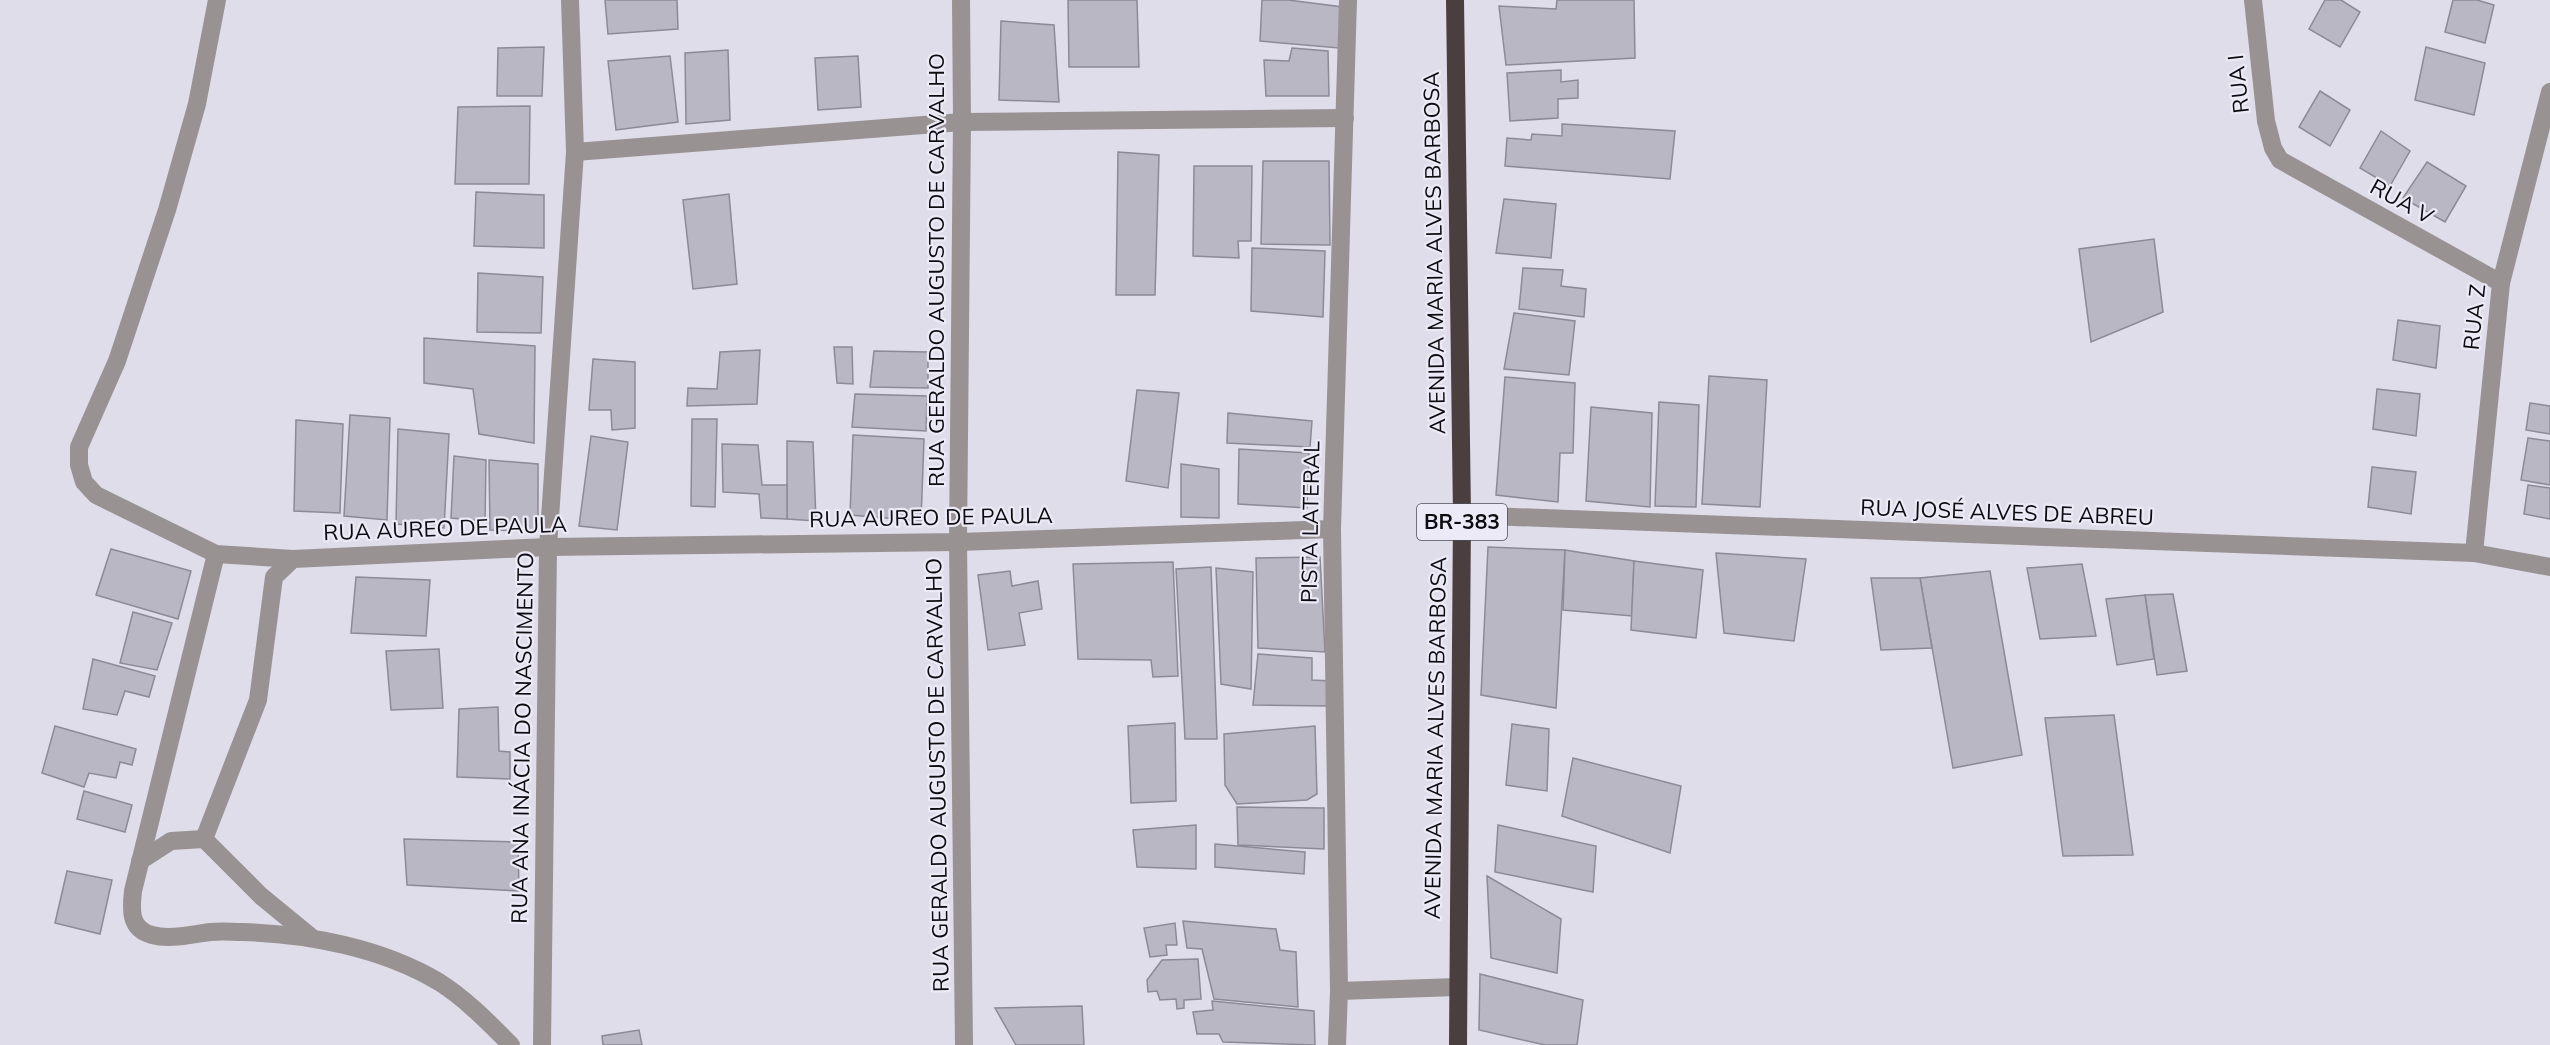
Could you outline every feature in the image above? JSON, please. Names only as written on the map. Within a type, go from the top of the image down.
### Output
[{"type":"highway","name":"AVENIDA MARIA ALVES BARBOSA","points":[[1455,0],[1462,515],[1458,1045]]},
{"type":"street","name":"RUA AUREO DE PAULA","points":[[217,0],[197,104],[167,210],[117,361],[80,447],[79,465],[84,482],[96,495],[216,554],[293,559],[548,547],[958,542],[1332,529]]},
{"type":"street","name":"RUA ANA INÁCIA DO NASCIMENTO","points":[[542,1045],[548,547],[574,152],[570,0]]},
{"type":"street","name":"RUA GERALDO AUGUSTO DE CARVALHO","points":[[961,0],[958,542],[964,1045]]},
{"type":"street","name":"PISTA LATERAL","points":[[1337,1045],[1339,991],[1332,529],[1348,0]]},
{"type":"street","name":"RUA I","points":[[2253,0],[2266,122],[2273,148],[2280,160]]},
{"type":"street","name":"RUA Z","points":[[2474,553],[2501,283],[2550,92]]},
{"type":"street","points":[[574,152],[962,122],[1345,118]]},
{"type":"street","name":"RUA V","points":[[2280,160],[2501,283]]},
{"type":"street","name":"RUA JOSÉ ALVES DE ABREU","points":[[1462,515],[2474,553],[2550,567]]},
{"type":"street","points":[[216,554],[140,861],[131,909],[133,919],[143,931],[152,935],[171,936],[214,931],[280,933],[349,947],[402,963],[440,983],[479,1013],[511,1045]]},
{"type":"street","points":[[204,839],[258,700],[274,576],[293,559]]},
{"type":"street","points":[[140,861],[171,841],[204,839],[261,896],[314,940]]},
{"type":"street","points":[[1339,991],[1457,987]]},
{"type":"building","points":[[605,0],[677,0],[678,29],[608,34]]},
{"type":"building","points":[[1068,0],[1137,0],[1139,67],[1069,67]]},
{"type":"building","points":[[1262,0],[1288,0],[1343,7],[1339,48],[1260,41]]},
{"type":"building","points":[[1557,0],[1634,0],[1635,58],[1506,65],[1499,6],[1556,9]]},
{"type":"building","points":[[2325,0],[2341,0],[2360,12],[2340,47],[2309,29]]},
{"type":"building","points":[[2453,0],[2477,0],[2494,5],[2485,43],[2445,32]]},
{"type":"building","points":[[1001,21],[1054,25],[1059,102],[999,100]]},
{"type":"building","points":[[544,47],[542,96],[497,96],[498,48]]},
{"type":"building","points":[[2426,47],[2485,63],[2474,115],[2415,100]]},
{"type":"building","points":[[1292,48],[1328,51],[1329,96],[1266,96],[1264,60],[1289,61]]},
{"type":"building","points":[[728,50],[730,120],[686,124],[685,53]]},
{"type":"building","points":[[670,56],[678,122],[616,130],[608,61]]},
{"type":"building","points":[[858,56],[861,107],[818,110],[815,58]]},
{"type":"building","points":[[1561,70],[1561,82],[1578,80],[1578,98],[1558,99],[1558,118],[1510,121],[1507,73]]},
{"type":"building","points":[[2320,91],[2350,110],[2330,146],[2299,127]]},
{"type":"building","points":[[530,106],[529,184],[455,184],[458,107]]},
{"type":"building","points":[[1562,124],[1675,131],[1670,179],[1505,166],[1507,138],[1531,140],[1532,134],[1562,136]]},
{"type":"building","points":[[2381,131],[2410,151],[2390,186],[2360,168]]},
{"type":"building","points":[[1118,152],[1159,155],[1155,295],[1116,295]]},
{"type":"building","points":[[1263,161],[1329,161],[1330,245],[1261,244]]},
{"type":"building","points":[[2427,162],[2466,186],[2445,222],[2403,198]]},
{"type":"building","points":[[1194,166],[1252,166],[1251,241],[1238,241],[1239,258],[1193,256]]},
{"type":"building","points":[[476,192],[544,195],[544,248],[474,246]]},
{"type":"building","points":[[729,194],[737,284],[693,289],[683,200]]},
{"type":"building","points":[[1504,199],[1556,204],[1551,258],[1496,253]]},
{"type":"building","points":[[2154,239],[2163,312],[2091,342],[2079,249]]},
{"type":"building","points":[[1252,248],[1325,251],[1323,317],[1251,311]]},
{"type":"building","points":[[1523,268],[1563,270],[1561,286],[1586,289],[1584,317],[1519,309]]},
{"type":"building","points":[[478,273],[543,277],[541,333],[477,332]]},
{"type":"building","points":[[1514,313],[1575,321],[1569,375],[1504,369]]},
{"type":"building","points":[[2398,320],[2440,326],[2436,368],[2393,360]]},
{"type":"building","points":[[424,338],[535,346],[534,443],[479,434],[473,389],[424,383]]},
{"type":"building","points":[[834,347],[852,347],[853,384],[837,383]]},
{"type":"building","points":[[760,350],[757,404],[687,406],[688,388],[717,389],[720,352]]},
{"type":"building","points":[[874,351],[928,352],[928,388],[870,387]]},
{"type":"building","points":[[593,359],[635,362],[635,428],[612,430],[611,410],[589,410]]},
{"type":"building","points":[[1709,376],[1767,380],[1760,507],[1702,504]]},
{"type":"building","points":[[1505,377],[1575,383],[1573,453],[1560,453],[1558,502],[1496,495]]},
{"type":"building","points":[[2377,389],[2420,394],[2416,436],[2373,429]]},
{"type":"building","points":[[1137,390],[1179,393],[1168,488],[1126,481]]},
{"type":"building","points":[[855,394],[927,396],[926,431],[852,427]]},
{"type":"building","points":[[1659,402],[1699,405],[1696,507],[1655,506]]},
{"type":"building","points":[[2530,403],[2550,406],[2550,434],[2526,430]]},
{"type":"building","points":[[1591,407],[1652,413],[1650,507],[1586,501]]},
{"type":"building","points":[[1228,413],[1312,421],[1310,447],[1227,443]]},
{"type":"building","points":[[350,415],[390,418],[387,520],[344,516]]},
{"type":"building","points":[[692,419],[717,419],[715,507],[691,506]]},
{"type":"building","points":[[296,420],[343,424],[340,513],[294,511]]},
{"type":"building","points":[[398,429],[449,434],[444,528],[396,524]]},
{"type":"building","points":[[853,435],[924,439],[921,521],[850,515]]},
{"type":"building","points":[[591,436],[628,442],[617,530],[579,526]]},
{"type":"building","points":[[2528,438],[2550,441],[2550,485],[2521,480]]},
{"type":"building","points":[[787,441],[813,442],[816,521],[787,519]]},
{"type":"building","points":[[722,444],[758,445],[762,485],[787,485],[787,519],[761,518],[759,494],[723,492]]},
{"type":"building","points":[[1239,449],[1309,453],[1307,508],[1238,504]]},
{"type":"building","points":[[454,456],[486,460],[485,521],[451,518]]},
{"type":"building","points":[[489,460],[538,464],[538,531],[490,530]]},
{"type":"building","points":[[1181,464],[1219,469],[1219,518],[1181,517]]},
{"type":"building","points":[[2372,467],[2416,472],[2411,514],[2368,507]]},
{"type":"building","points":[[2528,485],[2550,488],[2550,519],[2524,514]]},
{"type":"building","points":[[1488,547],[1565,550],[1556,708],[1481,695]]},
{"type":"building","points":[[111,549],[191,571],[178,619],[96,595]]},
{"type":"building","points":[[1565,550],[1634,561],[1632,616],[1563,610]]},
{"type":"building","points":[[1716,553],[1806,559],[1794,641],[1724,633]]},
{"type":"building","points":[[1320,557],[1325,652],[1258,648],[1256,558]]},
{"type":"building","points":[[1634,561],[1703,570],[1696,638],[1631,630]]},
{"type":"building","points":[[1173,562],[1178,676],[1153,677],[1151,660],[1078,659],[1073,564]]},
{"type":"building","points":[[2082,564],[2096,636],[2040,639],[2027,568]]},
{"type":"building","points":[[1211,567],[1217,739],[1185,739],[1176,569]]},
{"type":"building","points":[[1216,568],[1253,572],[1251,689],[1221,684]]},
{"type":"building","points":[[1010,571],[1012,586],[1038,581],[1042,609],[1019,613],[1025,645],[988,650],[978,575]]},
{"type":"building","points":[[1990,571],[2022,755],[1953,768],[1920,578]]},
{"type":"building","points":[[356,577],[430,580],[426,636],[351,633]]},
{"type":"building","points":[[1871,578],[1920,578],[1932,648],[1881,650]]},
{"type":"building","points":[[2173,594],[2187,671],[2157,675],[2145,595]]},
{"type":"building","points":[[2145,595],[2154,659],[2117,665],[2106,599]]},
{"type":"building","points":[[133,612],[172,623],[157,670],[120,663]]},
{"type":"building","points":[[439,649],[443,708],[391,710],[386,651]]},
{"type":"building","points":[[1258,654],[1312,658],[1312,680],[1331,681],[1329,706],[1253,705]]},
{"type":"building","points":[[93,659],[155,676],[149,697],[125,691],[117,715],[83,709]]},
{"type":"building","points":[[498,707],[499,751],[510,752],[510,779],[457,777],[459,709]]},
{"type":"building","points":[[2114,715],[2133,855],[2063,856],[2045,718]]},
{"type":"building","points":[[1175,723],[1176,801],[1131,803],[1128,726]]},
{"type":"building","points":[[1512,724],[1549,729],[1547,791],[1506,785]]},
{"type":"building","points":[[55,726],[136,749],[132,765],[120,762],[116,778],[89,773],[84,787],[42,773]]},
{"type":"building","points":[[1315,726],[1317,794],[1307,800],[1237,804],[1225,785],[1224,734]]},
{"type":"building","points":[[1573,758],[1681,786],[1670,853],[1562,816]]},
{"type":"building","points":[[84,791],[132,805],[125,832],[77,819]]},
{"type":"building","points":[[1237,807],[1324,808],[1324,849],[1238,845]]},
{"type":"building","points":[[1196,825],[1196,869],[1137,867],[1133,830]]},
{"type":"building","points":[[1498,825],[1596,846],[1593,892],[1495,872]]},
{"type":"building","points":[[404,839],[518,842],[519,891],[407,885]]},
{"type":"building","points":[[1215,844],[1305,852],[1304,874],[1215,867]]},
{"type":"building","points":[[67,871],[112,880],[100,934],[55,923]]},
{"type":"building","points":[[1487,876],[1561,919],[1557,973],[1491,958]]},
{"type":"building","points":[[1183,921],[1276,929],[1280,950],[1296,952],[1298,1007],[1214,999],[1202,949],[1187,948]]},
{"type":"building","points":[[1175,923],[1177,945],[1166,945],[1167,955],[1150,957],[1144,928]]},
{"type":"building","points":[[1198,959],[1201,999],[1184,1000],[1184,1008],[1177,1009],[1176,999],[1160,1000],[1157,991],[1148,992],[1147,980],[1162,960]]},
{"type":"building","points":[[1480,974],[1583,1000],[1577,1045],[1545,1045],[1479,1030]]},
{"type":"building","points":[[1212,1001],[1314,1011],[1315,1045],[1223,1042],[1219,1034],[1197,1034],[1193,1012],[1213,1010]]},
{"type":"building","points":[[1082,1006],[1084,1045],[1016,1045],[995,1008]]},
{"type":"building","points":[[639,1030],[642,1045],[603,1045],[602,1036]]}]
